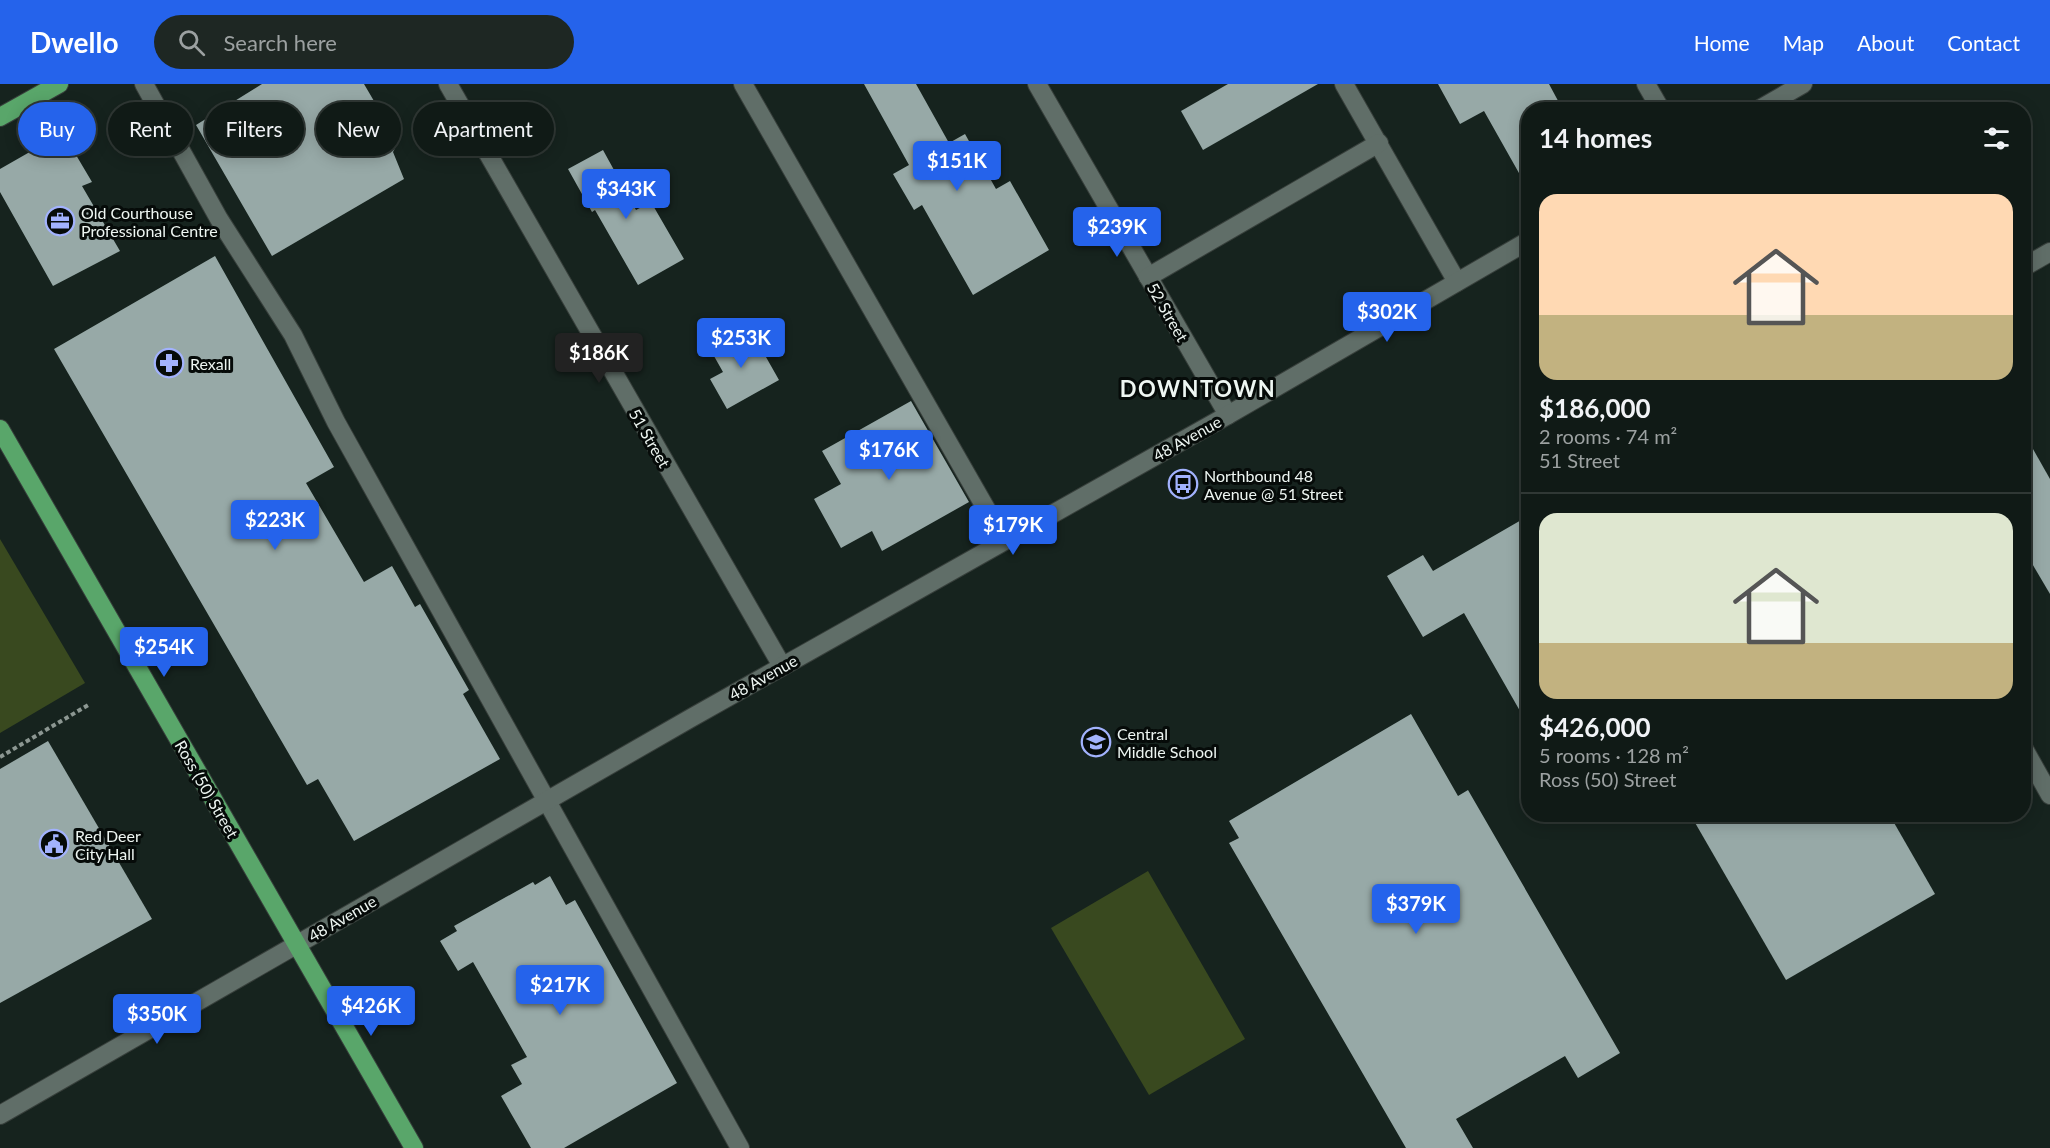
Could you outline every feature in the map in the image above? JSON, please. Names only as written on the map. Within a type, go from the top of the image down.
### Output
[{"type":"main road","points":[[0,117],[59,84]]},
{"type":"main road","name":"Ross (50) Street","points":[[0,429],[414,1148]]},
{"type":"street","points":[[144,84],[219,219],[293,335],[336,422],[741,1148]]},
{"type":"street","name":"51 Street","points":[[448,84],[782,666]]},
{"type":"street","points":[[743,84],[1004,540]]},
{"type":"street","name":"52 Street","points":[[1037,84],[1228,414]]},
{"type":"street","points":[[1344,84],[1457,282]]},
{"type":"street","points":[[1646,84],[1656,102]]},
{"type":"street","points":[[1772,102],[1803,84]]},
{"type":"street","points":[[1148,277],[1379,143]]},
{"type":"street","name":"48 Avenue","points":[[0,1115],[1521,245]]},
{"type":"street","points":[[2031,265],[2047,260]]},
{"type":"street","points":[[2031,761],[2050,795]]},
{"type":"path","points":[[0,757],[90,704]]},
{"type":"green space","points":[[0,539],[85,683],[0,733]]},
{"type":"green space","points":[[1148,871],[1245,1039],[1149,1095],[1051,928]]},
{"type":"building","points":[[262,84],[364,84],[375,102],[316,102],[316,156],[395,156],[404,179],[272,256],[214,156],[304,156],[304,102],[233,102]]},
{"type":"building","points":[[864,84],[916,84],[949,143],[965,134],[996,189],[1010,181],[1049,250],[973,295],[922,205],[914,210],[893,174],[909,165]]},
{"type":"building","points":[[1228,84],[1318,84],[1203,150],[1181,111]]},
{"type":"building","points":[[1438,84],[1549,84],[1559,102],[1521,102],[1521,177],[1484,111],[1460,124]]},
{"type":"building","points":[[205,119],[205,141],[196,125]]},
{"type":"building","points":[[603,150],[636,210],[651,202],[684,259],[638,285],[595,210],[592,212],[568,169]]},
{"type":"building","name":"Old Courthouse Professional Centre","points":[[23,156],[77,156],[92,182],[82,186],[120,251],[53,286],[0,192],[0,169]]},
{"type":"building","points":[[215,256],[334,467],[306,483],[364,582],[392,566],[415,607],[420,604],[469,690],[463,694],[500,759],[354,841],[318,779],[307,785],[54,349]]},
{"type":"building","points":[[749,327],[779,380],[727,409],[710,379],[723,372],[710,349]]},
{"type":"building","points":[[911,401],[969,502],[882,551],[872,531],[841,548],[814,499],[841,484],[822,451]]},
{"type":"building","points":[[2031,445],[2050,479],[2050,594],[2031,562]]},
{"type":"building","points":[[1521,520],[1521,713],[1464,613],[1423,637],[1387,576],[1423,555],[1433,571]]},
{"type":"building","points":[[1411,714],[1458,796],[1468,790],[1620,1053],[1578,1078],[1565,1056],[1456,1119],[1473,1148],[1406,1148],[1229,843],[1239,838],[1229,821]]},
{"type":"building","name":"Red Deer City Hall","points":[[48,741],[152,919],[0,1003],[0,769]]},
{"type":"building","points":[[1695,822],[1894,822],[1935,894],[1786,980]]},
{"type":"building","points":[[550,876],[566,905],[575,900],[677,1083],[564,1148],[531,1148],[501,1096],[522,1084],[511,1065],[527,1057],[473,962],[458,971],[440,941],[457,931],[454,926],[533,882],[535,885]]},
{"type":"place","name":"Old Courthouse Professional Centre","points":[[60,221]]},
{"type":"place","name":"Rexall","points":[[169,363]]},
{"type":"place","name":"Northbound 48 Avenue @ 51 Street","points":[[1183,484]]},
{"type":"place","name":"Central Middle School","points":[[1096,742]]},
{"type":"place","name":"Red Deer City Hall","points":[[54,844]]},
{"type":"district","name":"DOWNTOWN","points":[[1198,388]]}]
